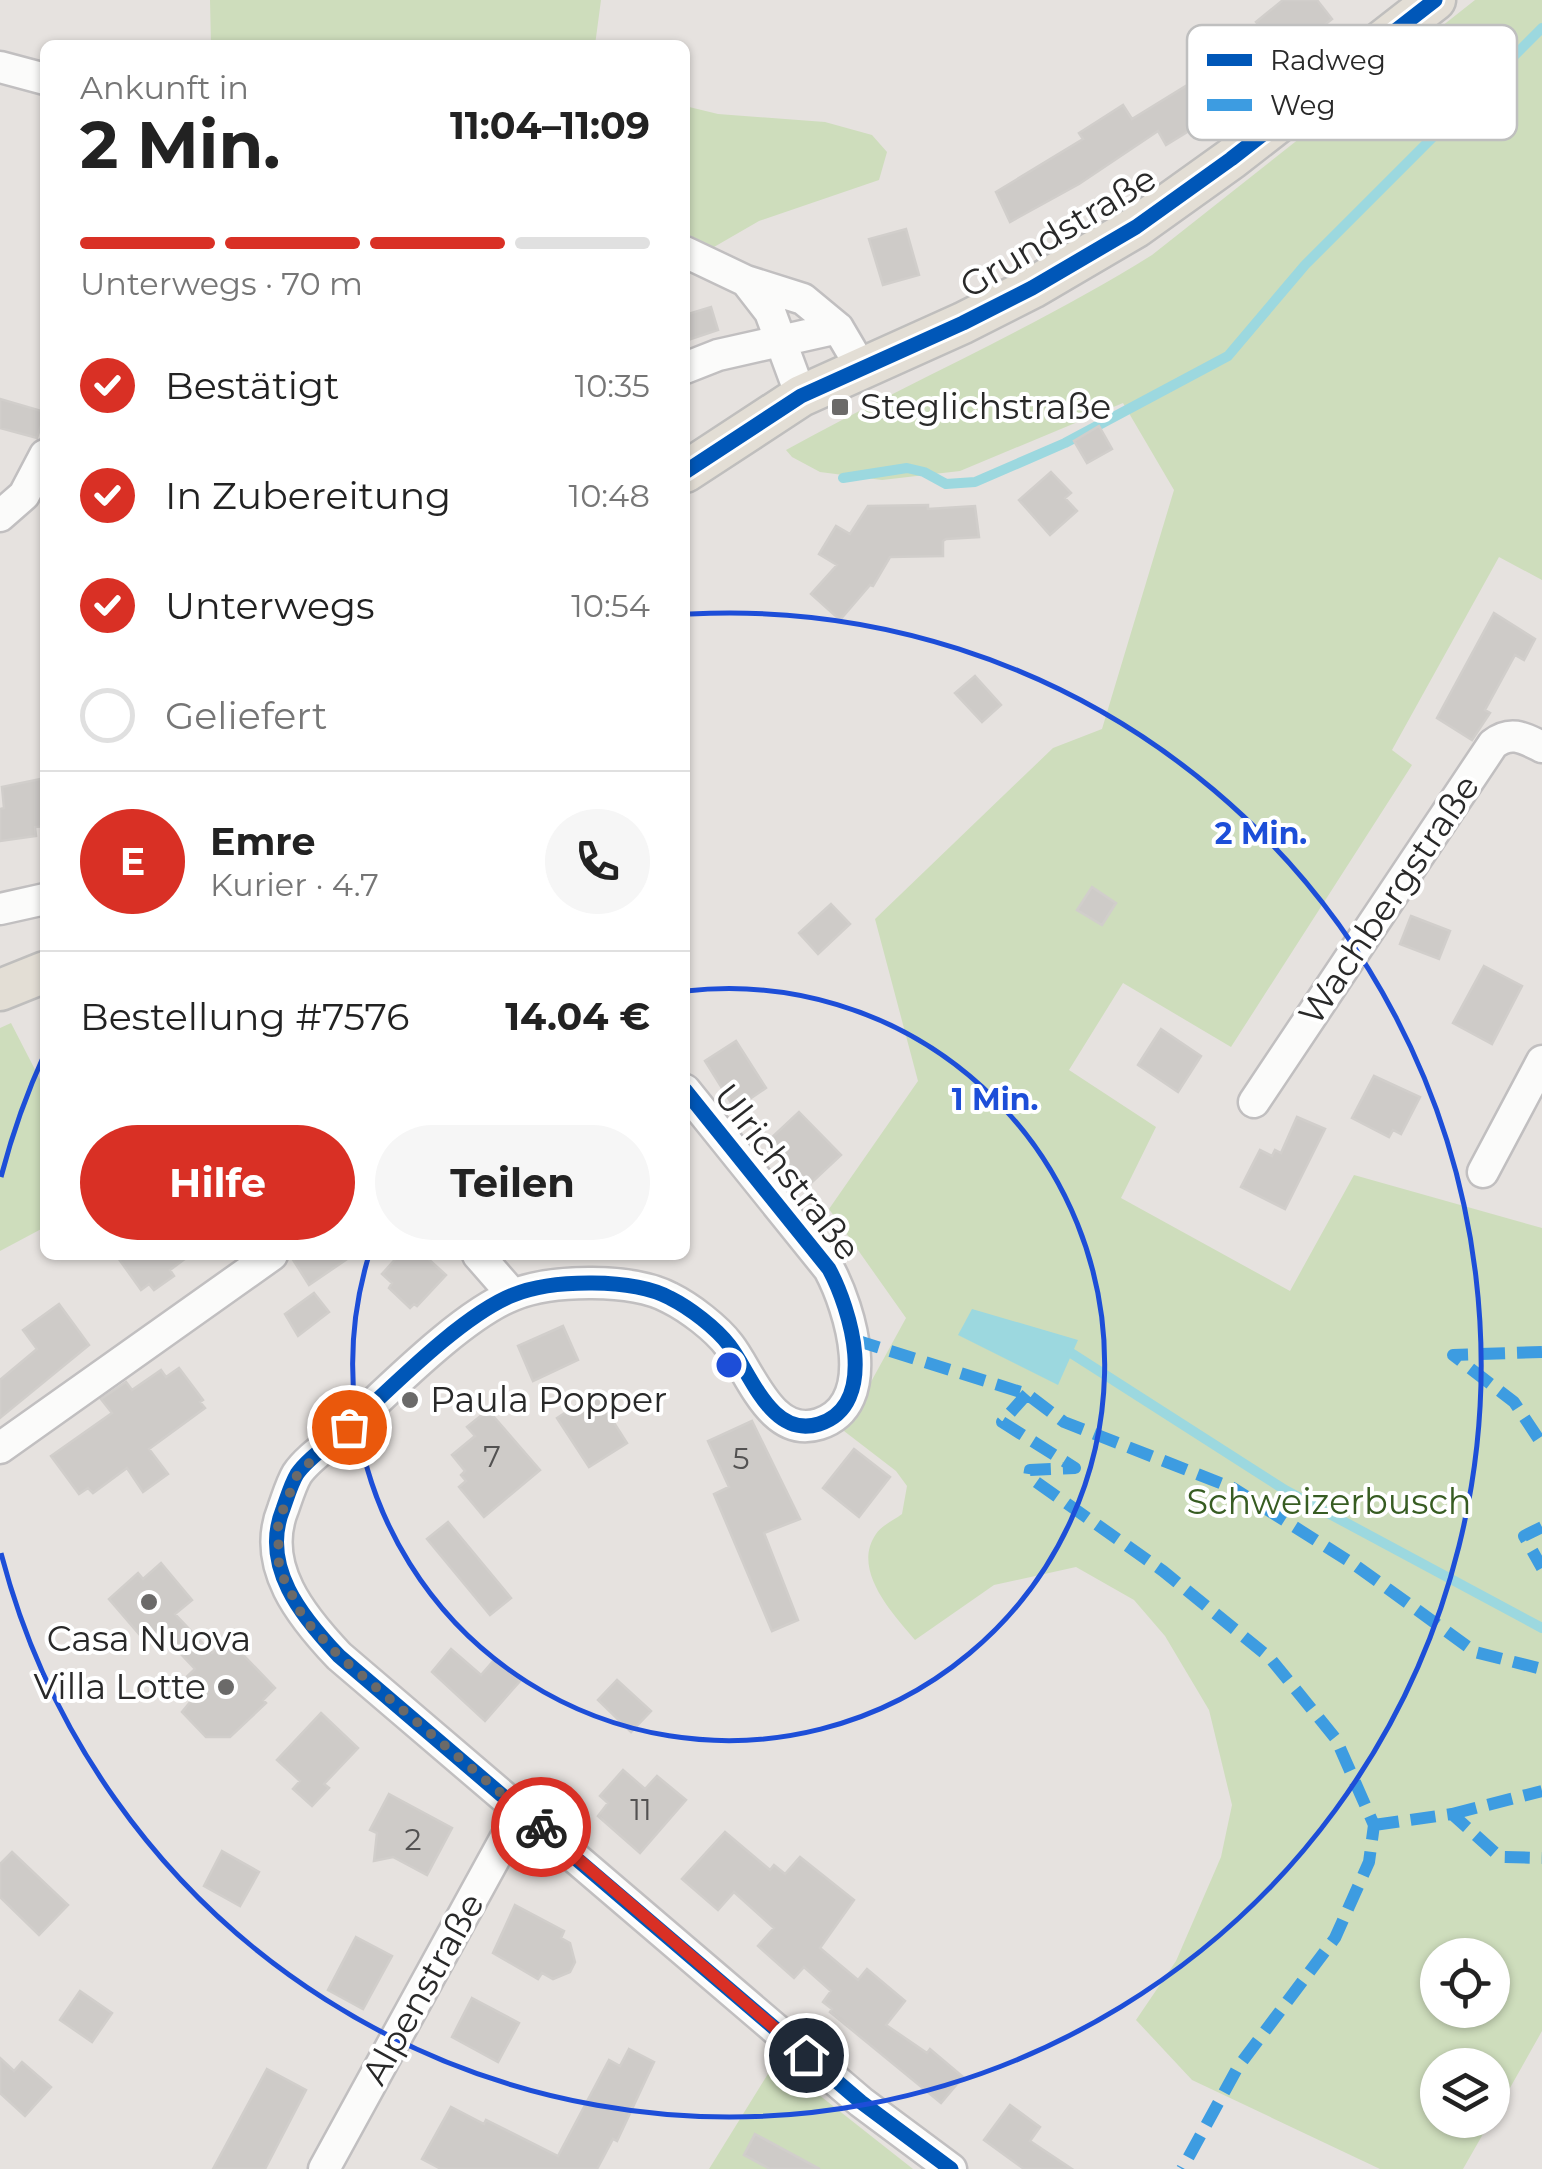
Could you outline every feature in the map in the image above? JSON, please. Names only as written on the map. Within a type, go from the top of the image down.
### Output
[{"type":"main road","name":"Grundstraße","points":[[1403,25],[1435,0]]},
{"type":"main road","name":"Grundstraße","points":[[690,469],[801,396],[1015,297],[1136,227],[1255,140]]},
{"type":"main road","points":[[0,990],[40,974]]},
{"type":"street","points":[[0,67],[40,77]]},
{"type":"street","points":[[690,254],[746,281],[803,298],[838,328],[862,366]]},
{"type":"street","points":[[746,281],[770,312],[801,396]]},
{"type":"street","points":[[690,366],[718,355],[838,328]]},
{"type":"street","points":[[0,516],[24,495],[40,465]]},
{"type":"street","name":"Wachbergstraße","points":[[1254,1102],[1493,744],[1508,735],[1521,736],[1542,748]]},
{"type":"street","points":[[0,908],[40,900]]},
{"type":"street","points":[[1483,1172],[1542,1061]]},
{"type":"street","name":"Ulrichstraße","points":[[690,1096],[830,1269],[855,1340],[855,1369],[846,1404],[832,1418],[816,1425],[797,1424],[770,1411],[728,1343],[669,1297],[632,1286],[592,1284],[553,1286],[513,1295],[467,1324],[426,1357],[298,1473],[278,1522],[279,1569],[304,1619],[339,1656],[861,2102],[952,2169]]},
{"type":"street","points":[[0,1448],[265,1260]]},
{"type":"street","points":[[482,1260],[513,1295]]},
{"type":"street","name":"Alpenstraße","points":[[324,2169],[521,1810]]},
{"type":"green space","points":[[210,0],[601,0],[596,40],[211,40]]},
{"type":"green space","name":"Schweizerbusch","points":[[1475,0],[1542,0],[1542,580],[1499,557],[1392,750],[1412,765],[1231,1047],[1123,983],[1069,1070],[1156,1127],[1121,1198],[1290,1291],[1354,1175],[1542,1228],[1542,2031],[1510,2088],[1510,2048],[1420,2048],[1420,2138],[1481,2138],[1463,2169],[1380,2169],[1192,2080],[1136,2020],[1176,1961],[1221,1857],[1232,1805],[1209,1710],[1165,1636],[1134,1600],[1076,1567],[994,1585],[915,1640],[878,1591],[868,1562],[876,1534],[902,1514],[907,1486],[896,1471],[844,1431],[906,1318],[829,1209],[918,1081],[875,919],[1053,748],[1102,729],[1174,490],[1123,403],[960,471],[882,480],[820,472],[786,450],[1062,307],[1152,255],[1298,140],[1517,140],[1517,25],[1443,25]]},
{"type":"green space","points":[[690,107],[718,114],[825,122],[872,135],[887,152],[879,180],[759,221],[714,247],[690,235]]},
{"type":"green space","points":[[11,1023],[40,1079],[40,1230],[0,1251],[0,1028]]},
{"type":"green space","points":[[776,2061],[913,2169],[709,2169]]},
{"type":"water","points":[[972,1309],[1078,1340],[1058,1385],[958,1335]]},
{"type":"building","points":[[1283,0],[1317,0],[1332,19],[1324,25],[1256,22]]},
{"type":"building","points":[[1187,85],[1187,132],[1166,145],[1158,131],[1079,184],[1010,222],[996,192],[1083,139],[1079,133],[1123,105],[1132,119]]},
{"type":"building","points":[[906,229],[919,275],[883,285],[869,239]]},
{"type":"building","points":[[711,307],[718,330],[690,339],[690,313]]},
{"type":"building","points":[[0,399],[40,411],[37,438],[0,428]]},
{"type":"building","points":[[1099,426],[1112,449],[1087,463],[1074,441]]},
{"type":"building","points":[[1051,472],[1071,493],[1065,498],[1077,511],[1050,535],[1019,500]]},
{"type":"building","points":[[928,505],[928,509],[975,506],[979,537],[946,539],[943,556],[890,557],[873,586],[840,620],[811,594],[837,565],[819,554],[836,526],[850,534],[868,506]]},
{"type":"building","points":[[1494,613],[1535,639],[1524,660],[1515,655],[1485,710],[1490,713],[1472,740],[1437,718]]},
{"type":"building","points":[[975,676],[1001,705],[982,722],[955,693]]},
{"type":"building","points":[[40,779],[40,826],[35,827],[36,836],[0,841],[2,787]]},
{"type":"building","points":[[1092,887],[1116,903],[1102,925],[1077,910]]},
{"type":"building","points":[[831,904],[850,924],[818,954],[799,933]]},
{"type":"building","points":[[1411,916],[1450,931],[1439,959],[1400,944]]},
{"type":"building","points":[[1484,966],[1522,986],[1492,1044],[1453,1023]]},
{"type":"building","points":[[1161,1029],[1201,1056],[1178,1092],[1138,1065]]},
{"type":"building","points":[[736,1041],[766,1088],[735,1109],[705,1061]]},
{"type":"building","points":[[1374,1076],[1420,1097],[1401,1134],[1393,1130],[1389,1137],[1352,1118]]},
{"type":"building","points":[[799,1112],[841,1155],[810,1184],[768,1141]]},
{"type":"building","points":[[1297,1117],[1325,1129],[1285,1209],[1241,1187],[1260,1150],[1272,1156],[1275,1150],[1281,1153]]},
{"type":"building","points":[[120,1260],[183,1260],[170,1270],[174,1276],[154,1290],[149,1284],[141,1290]]},
{"type":"building","points":[[293,1260],[346,1260],[309,1285]]},
{"type":"building","points":[[395,1260],[430,1260],[446,1275],[417,1306],[410,1308],[389,1288],[392,1283],[382,1274]]},
{"type":"building","points":[[314,1293],[329,1312],[298,1336],[285,1314]]},
{"type":"building","points":[[59,1304],[89,1345],[0,1418],[0,1380],[37,1349],[23,1330]]},
{"type":"building","points":[[563,1326],[578,1360],[533,1381],[518,1346]]},
{"type":"building","points":[[179,1368],[205,1408],[149,1449],[168,1474],[143,1492],[127,1468],[93,1493],[88,1488],[79,1494],[51,1456],[112,1413],[101,1399],[126,1382],[132,1390],[161,1370],[166,1377]]},
{"type":"building","points":[[595,1393],[627,1443],[589,1467],[557,1418]]},
{"type":"building","points":[[488,1410],[540,1470],[484,1517],[459,1487],[466,1481],[461,1475],[465,1471],[452,1455],[475,1436],[467,1427]]},
{"type":"building","points":[[752,1421],[800,1519],[764,1533],[798,1620],[772,1631],[714,1494],[729,1487],[708,1441]]},
{"type":"building","points":[[854,1449],[890,1477],[859,1517],[823,1488]]},
{"type":"building","points":[[448,1522],[511,1598],[490,1615],[427,1539]]},
{"type":"building","points":[[161,1563],[192,1600],[175,1614],[212,1653],[227,1638],[275,1688],[263,1700],[266,1703],[230,1737],[206,1737],[182,1712],[191,1701],[177,1686],[195,1669],[158,1630],[145,1641],[109,1599],[138,1573],[143,1579]]},
{"type":"building","points":[[451,1649],[481,1675],[495,1659],[520,1681],[485,1721],[432,1672]]},
{"type":"building","points":[[617,1680],[651,1711],[631,1732],[598,1700]]},
{"type":"building","points":[[321,1713],[358,1748],[324,1784],[329,1788],[312,1806],[293,1789],[300,1781],[277,1760]]},
{"type":"building","points":[[623,1770],[645,1789],[657,1776],[686,1800],[640,1853],[598,1816],[608,1803],[600,1796]]},
{"type":"building","points":[[389,1794],[452,1828],[427,1875],[393,1857],[374,1861],[377,1833],[370,1830]]},
{"type":"building","points":[[725,1832],[770,1870],[774,1865],[785,1874],[800,1857],[854,1900],[820,1948],[858,1980],[867,1969],[905,2001],[886,2025],[927,2053],[930,2049],[963,2077],[941,2103],[830,2012],[832,2009],[823,2002],[831,1991],[804,1967],[794,1978],[758,1946],[774,1928],[734,1892],[718,1910],[682,1879]]},
{"type":"building","points":[[222,1851],[259,1872],[240,1906],[204,1886]]},
{"type":"building","points":[[12,1852],[68,1905],[39,1935],[0,1897],[0,1864]]},
{"type":"building","points":[[515,1905],[564,1931],[561,1938],[570,1943],[575,1962],[570,1972],[553,1979],[542,1973],[538,1979],[493,1953]]},
{"type":"building","points":[[356,1937],[392,1956],[363,2009],[328,1990]]},
{"type":"building","points":[[80,1991],[112,2013],[92,2042],[60,2020]]},
{"type":"building","points":[[472,1998],[519,2023],[498,2062],[452,2037]]},
{"type":"building","points":[[629,2049],[654,2062],[617,2141],[613,2139],[597,2169],[441,2169],[422,2159],[451,2107],[558,2156],[609,2060],[620,2066]]},
{"type":"building","points":[[0,2058],[14,2071],[22,2062],[51,2087],[25,2116],[0,2093]]},
{"type":"building","points":[[267,2069],[306,2090],[265,2169],[213,2169]]},
{"type":"building","points":[[1010,2105],[1040,2127],[1030,2141],[1072,2169],[1024,2169],[984,2140]]},
{"type":"building","points":[[755,2134],[820,2169],[770,2169],[744,2155]]},
{"type":"waterway","points":[[1517,53],[1542,28]]},
{"type":"waterway","points":[[843,478],[907,468],[946,484],[975,482],[1065,443],[1228,356],[1305,265],[1430,140]]},
{"type":"waterway","points":[[1071,1353],[1285,1490],[1542,1628]]},
{"type":"marked path","points":[[855,1340],[1027,1394],[1064,1422],[1233,1488],[1355,1565],[1475,1652],[1542,1669]]},
{"type":"marked path","points":[[1542,1352],[1453,1355],[1514,1402],[1542,1444]]},
{"type":"marked path","points":[[1027,1394],[1002,1422],[1075,1468],[1030,1470],[1029,1477],[1163,1571],[1270,1658],[1336,1739],[1374,1825],[1369,1862],[1335,1938],[1238,2067],[1182,2169]]},
{"type":"marked path","points":[[1542,1527],[1524,1536],[1542,1568]]},
{"type":"marked path","points":[[1452,1814],[1542,1791]]},
{"type":"marked path","points":[[1374,1825],[1452,1814],[1500,1857],[1542,1858]]},
{"type":"cycle path","points":[[1403,25],[1435,0]]},
{"type":"cycle path","points":[[690,469],[801,396],[1032,288],[1136,227],[1255,140]]},
{"type":"cycle path","points":[[690,1096],[829,1269],[837,1286],[855,1354],[855,1377],[849,1397],[838,1413],[819,1424],[802,1426],[788,1422],[764,1401],[717,1332],[686,1307],[654,1291],[592,1283],[529,1290],[492,1305],[447,1337],[301,1468],[277,1530],[281,1570],[311,1625],[339,1656],[861,2102],[951,2169]]},
{"type":"way so far","points":[[349,1427],[298,1473],[278,1522],[279,1569],[304,1619],[339,1656],[541,1827]]},
{"type":"place","name":"Steglichstraße","points":[[840,407]]},
{"type":"place","name":"Paula Popper","points":[[410,1400]]},
{"type":"place","name":"Casa Nuova","points":[[149,1602]]},
{"type":"place","name":"Villa Lotte","points":[[226,1687]]},
{"type":"route","points":[[541,1827],[806,2055]]}]
